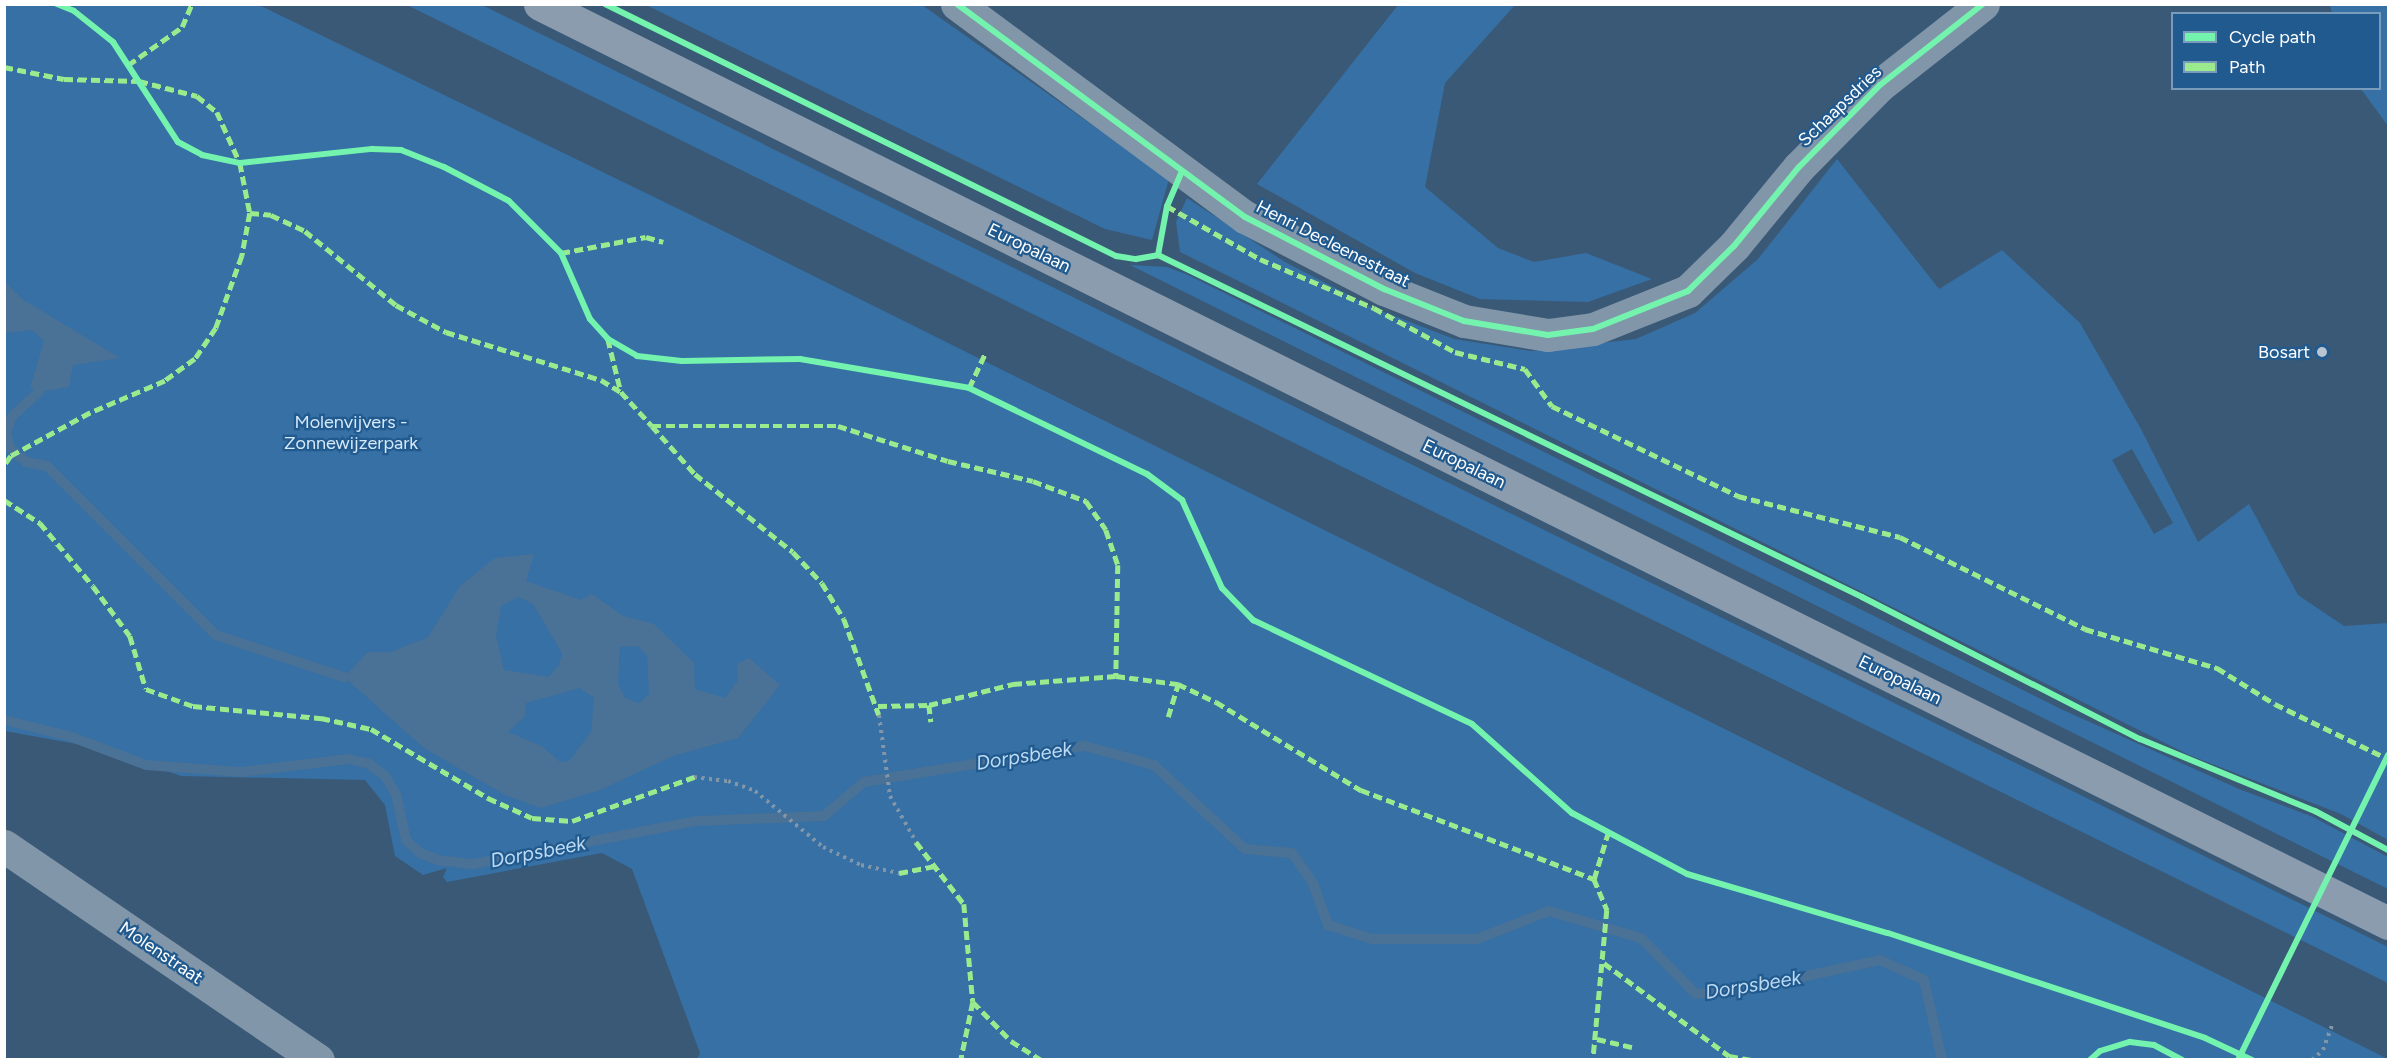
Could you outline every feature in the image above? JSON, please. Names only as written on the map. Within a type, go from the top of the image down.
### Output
[{"type":"main road","name":"Europalaan","points":[[540,4],[2388,923]]},
{"type":"street","name":"Henri Decleenestraat","points":[[957,4],[1245,217],[1384,289],[1464,321],[1548,335],[1593,329],[1688,291],[1734,246]]},
{"type":"street","name":"Schaapsdries","points":[[1734,246],[1799,167],[1880,84],[1983,4]]},
{"type":"street","name":"Molenstraat","points":[[4,846],[318,1059]]},
{"type":"path","points":[[879,715],[890,796],[916,842]]},
{"type":"path","points":[[694,777],[728,781],[755,791],[823,847],[861,865],[899,873]]},
{"type":"path","points":[[2312,1059],[2323,1050],[2333,1023]]},
{"type":"green space","name":"Molenvijvers - Zonnewijzerpark","points":[[5,5],[259,5],[691,215],[2388,1059],[697,1059],[700,1053],[632,869],[602,853],[447,882],[443,877],[447,868],[423,875],[395,856],[385,805],[365,780],[181,776],[104,749],[5,731]]},
{"type":"green space","points":[[407,5],[482,5],[2388,947],[2388,983]]},
{"type":"green space","points":[[646,5],[922,5],[1169,179],[1152,240],[1105,229]]},
{"type":"green space","points":[[1398,5],[1515,5],[1445,83],[1425,187],[1498,248],[1534,262],[1586,253],[1652,279],[1588,302],[1480,299],[1415,273],[1257,184]]},
{"type":"green space","points":[[2330,5],[2388,5],[2388,126],[2362,90],[2381,90],[2381,12],[2332,12]]},
{"type":"green space","points":[[1837,159],[1939,289],[2002,250],[2080,323],[2141,429],[2198,542],[2249,504],[2298,595],[2344,626],[2388,623],[2388,840],[2341,814],[2189,755],[1180,252],[1176,222],[1187,198],[1285,262],[1374,308],[1454,339],[1531,351],[1636,339],[1695,313],[1758,259]],"holes":[[[2132,449],[2173,523],[2154,534],[2112,460]]]},
{"type":"green space","points":[[1130,265],[1167,267],[1188,275],[2063,710],[2239,789],[2313,817],[2388,857],[2388,889]]},
{"type":"shaded area","points":[[5,282],[22,299],[120,358],[73,365],[69,387],[39,392],[30,388],[44,341],[32,330],[5,333]]},
{"type":"shaded area","points":[[534,554],[526,581],[581,600],[592,594],[623,616],[654,624],[694,663],[695,689],[725,698],[738,680],[737,664],[749,658],[780,685],[738,738],[673,756],[600,790],[541,808],[505,795],[424,748],[344,677],[368,652],[391,652],[428,637],[460,586],[495,558]],"holes":[[[518,597],[533,604],[562,653],[559,665],[549,677],[504,670],[496,635],[501,606]],[[638,646],[647,656],[649,694],[639,703],[625,698],[618,684],[620,647]],[[580,688],[594,698],[591,732],[569,761],[560,762],[543,747],[508,732],[525,716],[526,703]]]},
{"type":"waterway","points":[[39,392],[12,416],[6,433],[10,448],[26,462],[47,466],[216,635],[344,677]]},
{"type":"waterway","name":"Dorpsbeek","points":[[4,720],[72,737],[146,765],[241,772],[348,759],[369,764],[385,776],[396,794],[406,840],[420,853],[438,860],[473,864],[697,821],[824,816],[864,782],[1085,746],[1154,765],[1245,849],[1292,853],[1313,883],[1328,925],[1372,939],[1477,939],[1549,911],[1641,938],[1696,994],[1751,988],[1880,960],[1924,980],[1942,1060]]},
{"type":"marked path","points":[[128,65],[182,27],[192,4]]},
{"type":"marked path","points":[[4,67],[64,79],[139,81],[197,96],[217,112],[240,163],[250,213],[242,256],[216,328],[195,359],[165,381],[90,413],[11,456],[4,466]]},
{"type":"marked path","points":[[1167,206],[1260,259],[1374,308],[1455,352],[1525,369],[1552,406],[1738,496],[1900,537],[2085,629],[2217,668],[2275,704],[2386,758]]},
{"type":"marked path","points":[[250,213],[271,215],[305,231],[396,305],[446,332],[601,380],[621,392],[652,426],[838,426],[948,461],[1033,481],[1086,501],[1106,530],[1118,565],[1116,676],[1178,684],[1216,702],[1361,790],[1594,879],[1607,910],[1593,1060]]},
{"type":"marked path","points":[[561,253],[646,237],[663,242]]},
{"type":"marked path","points":[[608,339],[621,392]]},
{"type":"marked path","points":[[969,388],[985,354]]},
{"type":"marked path","points":[[652,426],[695,474],[793,552],[822,583],[844,619],[879,715]]},
{"type":"marked path","points":[[4,500],[40,523],[93,586],[130,636],[146,689],[193,706],[321,718],[371,729],[488,798],[532,818],[572,821],[694,777]]},
{"type":"marked path","points":[[878,706],[929,705],[1013,684],[1116,676]]},
{"type":"marked path","points":[[1168,717],[1178,684]]},
{"type":"marked path","points":[[929,705],[931,722]]},
{"type":"marked path","points":[[1594,879],[1608,833]]},
{"type":"marked path","points":[[916,842],[964,904],[973,1002],[961,1060]]},
{"type":"marked path","points":[[899,873],[934,866]]},
{"type":"marked path","points":[[1604,963],[1729,1056],[1752,1060]]},
{"type":"marked path","points":[[973,1002],[1011,1041],[1041,1060]]},
{"type":"marked path","points":[[1597,1039],[1632,1047]]},
{"type":"cycle path","points":[[57,4],[74,11],[113,42],[178,142],[202,155],[240,163],[372,149],[401,150],[444,167],[509,201],[561,253],[590,319],[608,339],[637,356],[682,361],[800,359],[969,388],[1147,474],[1182,500],[1222,588],[1253,620],[1472,724],[1572,813],[1687,874],[1888,933],[2205,1038],[2252,1060]]},
{"type":"cycle path","points":[[605,4],[1116,256],[1136,259],[1158,255]]},
{"type":"cycle path","points":[[957,4],[1245,217],[1384,289],[1464,321],[1548,335],[1593,329],[1688,291],[1734,246],[1799,167],[1880,85],[1983,4]]},
{"type":"cycle path","points":[[1182,171],[1167,206],[1158,255],[1862,597],[2140,739],[2315,811],[2388,850]]},
{"type":"cycle path","points":[[2238,1060],[2388,755]]},
{"type":"cycle path","points":[[2090,1060],[2100,1051],[2130,1042],[2154,1045],[2182,1060]]},
{"type":"place","name":"Bosart","points":[[2322,352]]}]
